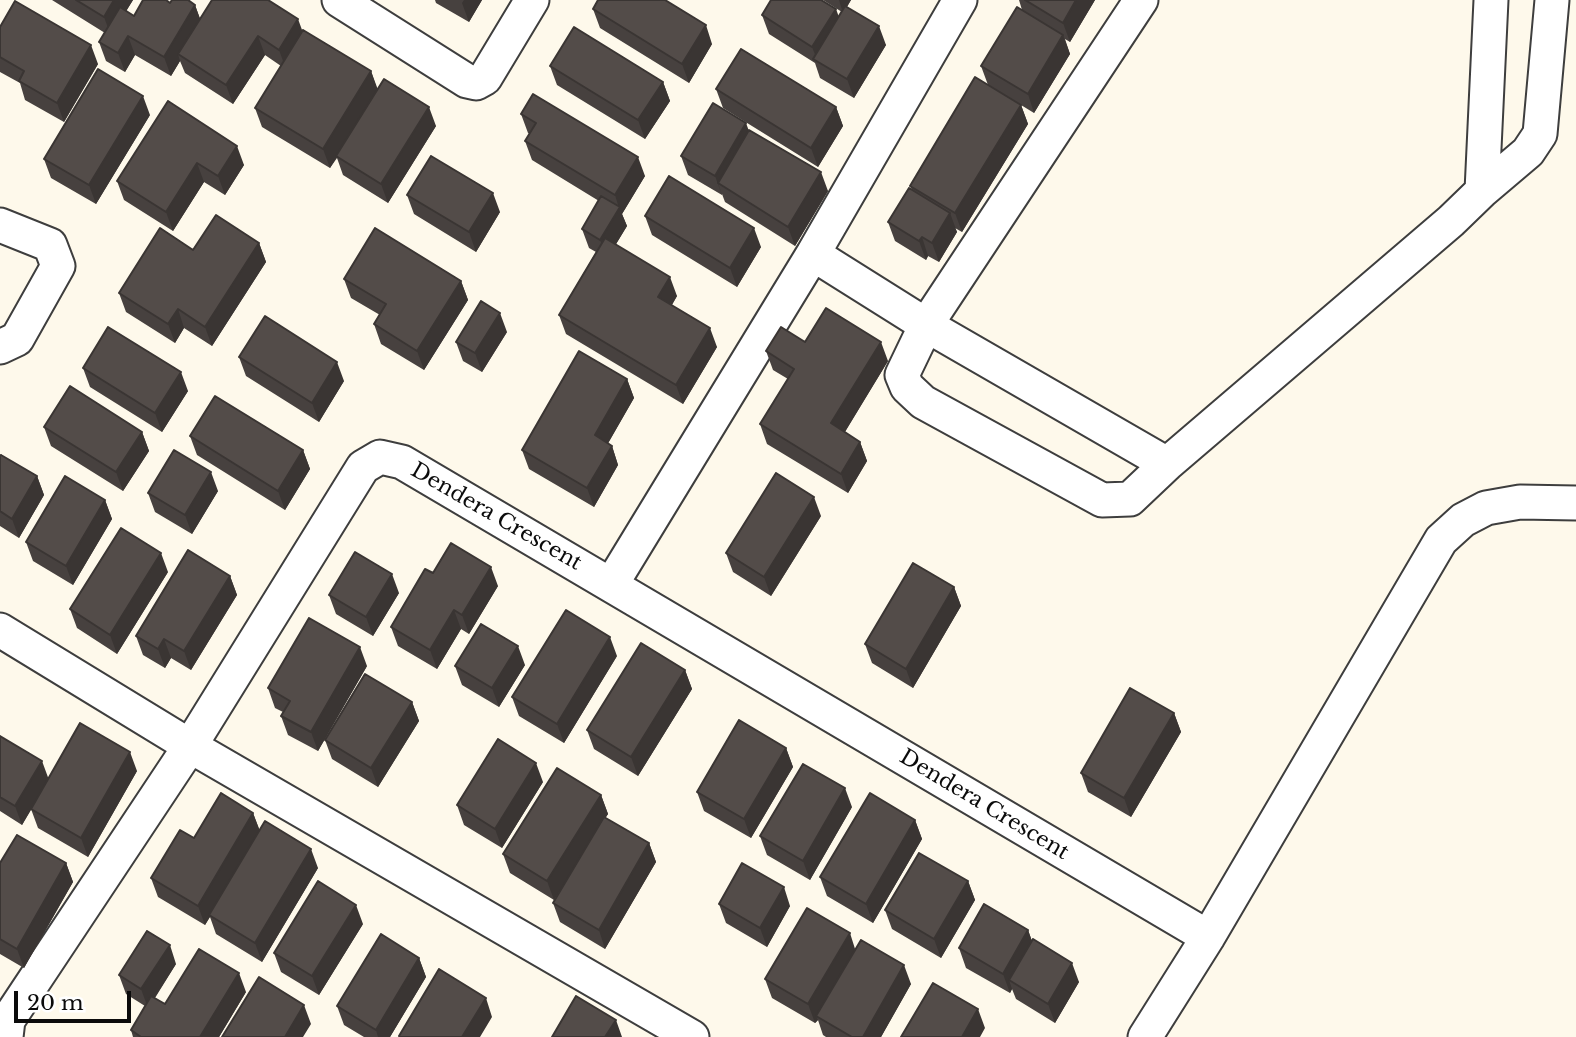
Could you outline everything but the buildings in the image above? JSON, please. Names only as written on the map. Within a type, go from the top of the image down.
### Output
[{"type":"street","points":[[339,0],[467,81],[476,83],[485,78],[532,0]]},
{"type":"street","points":[[611,585],[813,254],[960,0]]},
{"type":"street","points":[[1141,0],[926,325],[902,375],[907,387],[923,402],[1102,500],[1130,499],[1528,152],[1540,134],[1552,0]]},
{"type":"street","points":[[1482,191],[1491,0]]},
{"type":"street","points":[[0,225],[50,245],[58,266],[16,339],[0,347]]},
{"type":"street","points":[[813,254],[926,325],[1167,464]]},
{"type":"street","name":"Dendera Crescent","points":[[12,1027],[363,467],[370,460],[380,457],[402,462],[1208,937]]},
{"type":"street","points":[[1145,1037],[1208,937],[1441,540],[1463,520],[1486,508],[1520,502],[1576,503]]},
{"type":"street","points":[[0,630],[190,746],[692,1037]]}]
